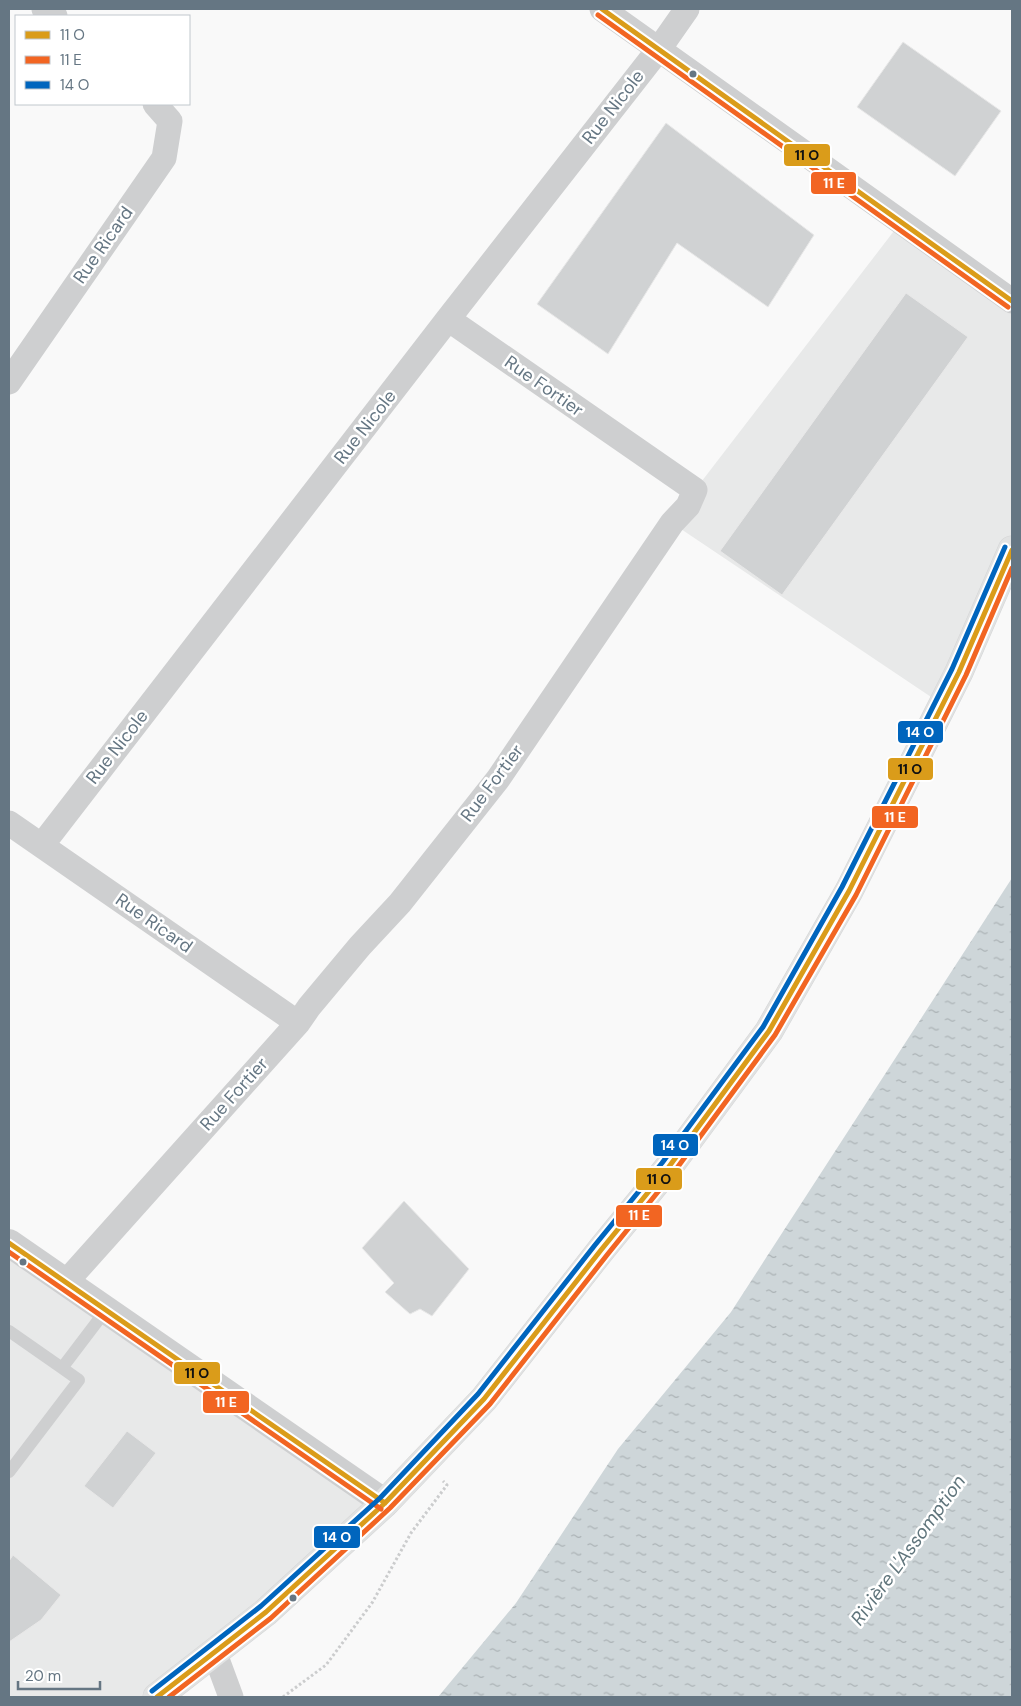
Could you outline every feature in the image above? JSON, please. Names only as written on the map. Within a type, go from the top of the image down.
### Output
[{"type":"main road","points":[[157,1697],[266,1612],[386,1503],[484,1399],[668,1168],[769,1031],[850,891],[959,672],[1012,550]]},
{"type":"street","points":[[602,9],[1012,301]]},
{"type":"street","name":"Rue Nicole","points":[[42,845],[659,49],[687,9]]},
{"type":"street","name":"Rue Ricard","points":[[9,382],[164,158],[170,121],[156,105]]},
{"type":"street","name":"Rue Fortier","points":[[66,1282],[298,1024],[309,1006],[400,903],[498,779],[672,524],[688,506],[695,490],[448,319]]},
{"type":"street","name":"Rue Ricard","points":[[9,823],[298,1024]]},
{"type":"street","points":[[9,1243],[386,1503]]},
{"type":"street","points":[[214,1651],[231,1697]]},
{"type":"lane","points":[[62,1368],[106,1310]]},
{"type":"lane","points":[[9,1331],[79,1380],[9,1472]]},
{"type":"path","points":[[283,1697],[326,1665],[372,1603],[411,1533],[447,1486],[425,1460]]},
{"type":"shaded area","points":[[897,227],[1012,301],[1012,549],[943,705],[672,523],[695,490]]},
{"type":"shaded area","points":[[9,1244],[385,1503],[157,1697],[9,1697]]},
{"type":"water","name":"Rivière L'Assomption","points":[[1012,878],[1012,1697],[438,1697],[516,1603],[618,1449],[731,1312]]},
{"type":"building","points":[[903,42],[1001,111],[955,176],[857,107]]},
{"type":"building","points":[[666,123],[814,235],[768,307],[677,243],[608,354],[537,304]]},
{"type":"building","points":[[906,293],[968,337],[782,595],[720,551]]},
{"type":"building","points":[[404,1201],[469,1269],[432,1316],[420,1309],[410,1314],[385,1292],[394,1283],[362,1248]]},
{"type":"building","points":[[127,1431],[156,1453],[113,1508],[84,1486]]},
{"type":"building","points":[[13,1555],[61,1595],[41,1620],[9,1642],[9,1561]]},
{"type":"transit line","points":[[602,9],[1012,301]]},
{"type":"transit line","points":[[598,15],[1008,307]]},
{"type":"transit line","points":[[152,1691],[261,1606],[380,1498],[478,1394],[662,1163],[763,1027],[842,887],[952,669],[1005,547]]},
{"type":"transit line","points":[[157,1697],[266,1612],[385,1503],[484,1399],[668,1168],[769,1031],[849,891],[959,672],[1012,550]]},
{"type":"transit line","points":[[169,1697],[271,1618],[390,1508],[490,1404],[674,1172],[775,1035],[856,895],[966,675],[1012,568]]},
{"type":"transit line","points":[[9,1243],[385,1503]]},
{"type":"transit line","points":[[9,1252],[381,1509]]}]
